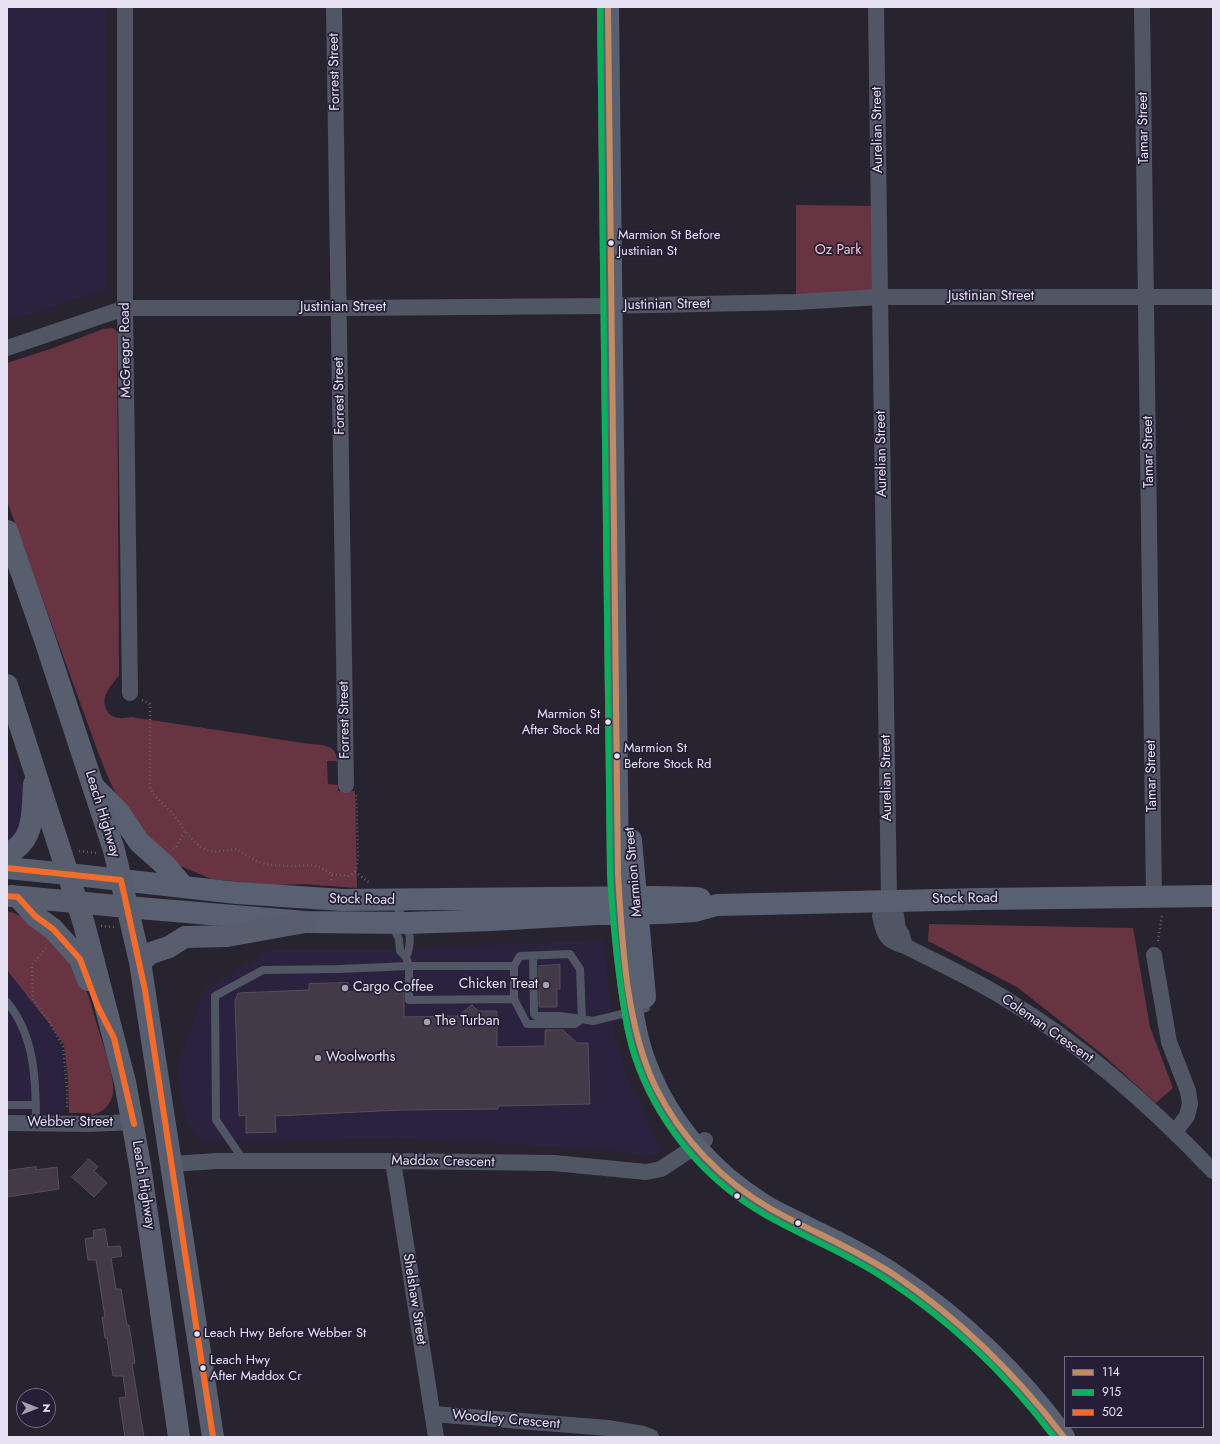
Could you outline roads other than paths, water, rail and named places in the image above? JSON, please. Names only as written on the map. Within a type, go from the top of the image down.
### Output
[{"type":"highway","name":"Leach Highway","points":[[7,531],[30,594],[115,855],[140,962],[212,1437]]},
{"type":"highway","name":"Leach Highway","points":[[7,685],[84,924],[125,1082],[152,1239],[179,1437]]},
{"type":"highway","points":[[7,854],[22,844],[28,835],[31,824],[35,773]]},
{"type":"highway","name":"Stock Road","points":[[7,868],[121,880]]},
{"type":"highway","points":[[13,896],[52,929],[80,959],[98,1007],[114,1038]]},
{"type":"highway","name":"Stock Road","points":[[13,896],[127,907]]},
{"type":"highway","points":[[140,962],[151,953],[169,947],[185,937],[227,936],[304,922]]},
{"type":"main road","name":"Marmion Street","points":[[608,7],[630,833],[628,906],[639,1010],[640,1048],[647,1068],[670,1112],[700,1143],[726,1162],[746,1180],[769,1194],[858,1240],[898,1264],[949,1301],[984,1331],[1010,1357],[1064,1420]]},
{"type":"main road","name":"Marmion Street","points":[[617,305],[619,7]]},
{"type":"main road","points":[[94,788],[119,812],[139,842],[166,866],[183,886]]},
{"type":"main road","name":"Stock Road","points":[[121,880],[183,886],[237,894],[295,898],[628,906],[695,911],[717,904],[889,901],[1158,904],[1213,896]]},
{"type":"main road","name":"Stock Road","points":[[127,907],[304,922],[399,923],[628,906]]},
{"type":"main road","name":"Marmion Street","points":[[700,1143],[719,1172],[743,1192],[766,1206],[853,1250],[895,1276],[942,1309],[977,1340],[1020,1384],[1064,1437]]},
{"type":"main road","points":[[1071,1428],[1077,1437]]},
{"type":"street","name":"McGregor Road","points":[[125,7],[125,308],[130,693]]},
{"type":"street","name":"Forrest Street","points":[[334,7],[346,785]]},
{"type":"street","name":"Aurelian Street","points":[[876,7],[889,901]]},
{"type":"street","name":"Tamar Street","points":[[1142,7],[1158,904]]},
{"type":"street","name":"Justinian Street","points":[[7,348],[125,308],[339,308],[617,305],[796,302],[880,296],[1213,297]]},
{"type":"street","name":"Coleman Crescent","points":[[889,901],[896,915],[898,929],[902,935],[905,946],[1009,1000],[1057,1032],[1123,1085],[1175,1132],[1213,1171]]},
{"type":"street","points":[[1154,955],[1169,1042],[1188,1092],[1190,1104],[1187,1116],[1175,1132]]},
{"type":"street","name":"Webber Street","points":[[7,1123],[90,1124],[133,1122]]},
{"type":"street","name":"Maddox Crescent","points":[[171,1164],[217,1161],[554,1163],[646,1172],[662,1169],[700,1143]]},
{"type":"street","name":"Shelshaw Street","points":[[393,1161],[436,1437]]},
{"type":"street","name":"Woodley Crescent","points":[[432,1414],[608,1428],[643,1434],[651,1437]]},
{"type":"lane","points":[[393,900],[399,923],[400,951],[406,957],[409,966],[409,1000],[514,999]]},
{"type":"lane","points":[[399,923],[410,939],[410,948],[406,957]]},
{"type":"lane","points":[[570,954],[580,969],[582,1019],[575,1024],[527,1024],[514,999],[514,966],[520,956],[570,954]]},
{"type":"lane","points":[[533,956],[534,1014],[536,1016],[560,1016],[593,1021],[639,1010]]},
{"type":"lane","points":[[244,1161],[216,1120],[215,996],[263,970],[409,966],[514,966]]},
{"type":"lane","points":[[7,1002],[13,1008],[27,1038],[33,1060],[36,1123]]},
{"type":"lane","points":[[7,1105],[36,1105]]},
{"type":"place","name":"Marmion St Before Justinian St","points":[[611,243]]},
{"type":"place","name":"Marmion St After Stock Rd","points":[[608,722]]},
{"type":"place","name":"Marmion St Before Stock Rd","points":[[617,756]]},
{"type":"place","name":"Chicken Treat","points":[[546,985]]},
{"type":"place","name":"Cargo Coffee","points":[[345,988]]},
{"type":"place","name":"The Turban","points":[[427,1022]]},
{"type":"place","name":"Woolworths","points":[[318,1058]]},
{"type":"place","name":"Leach Hwy Before Webber St","points":[[197,1334]]},
{"type":"place","name":"Leach Hwy After Maddox Cr","points":[[203,1368]]},
{"type":"park label","name":"Oz Park","points":[[838,251]]}]
